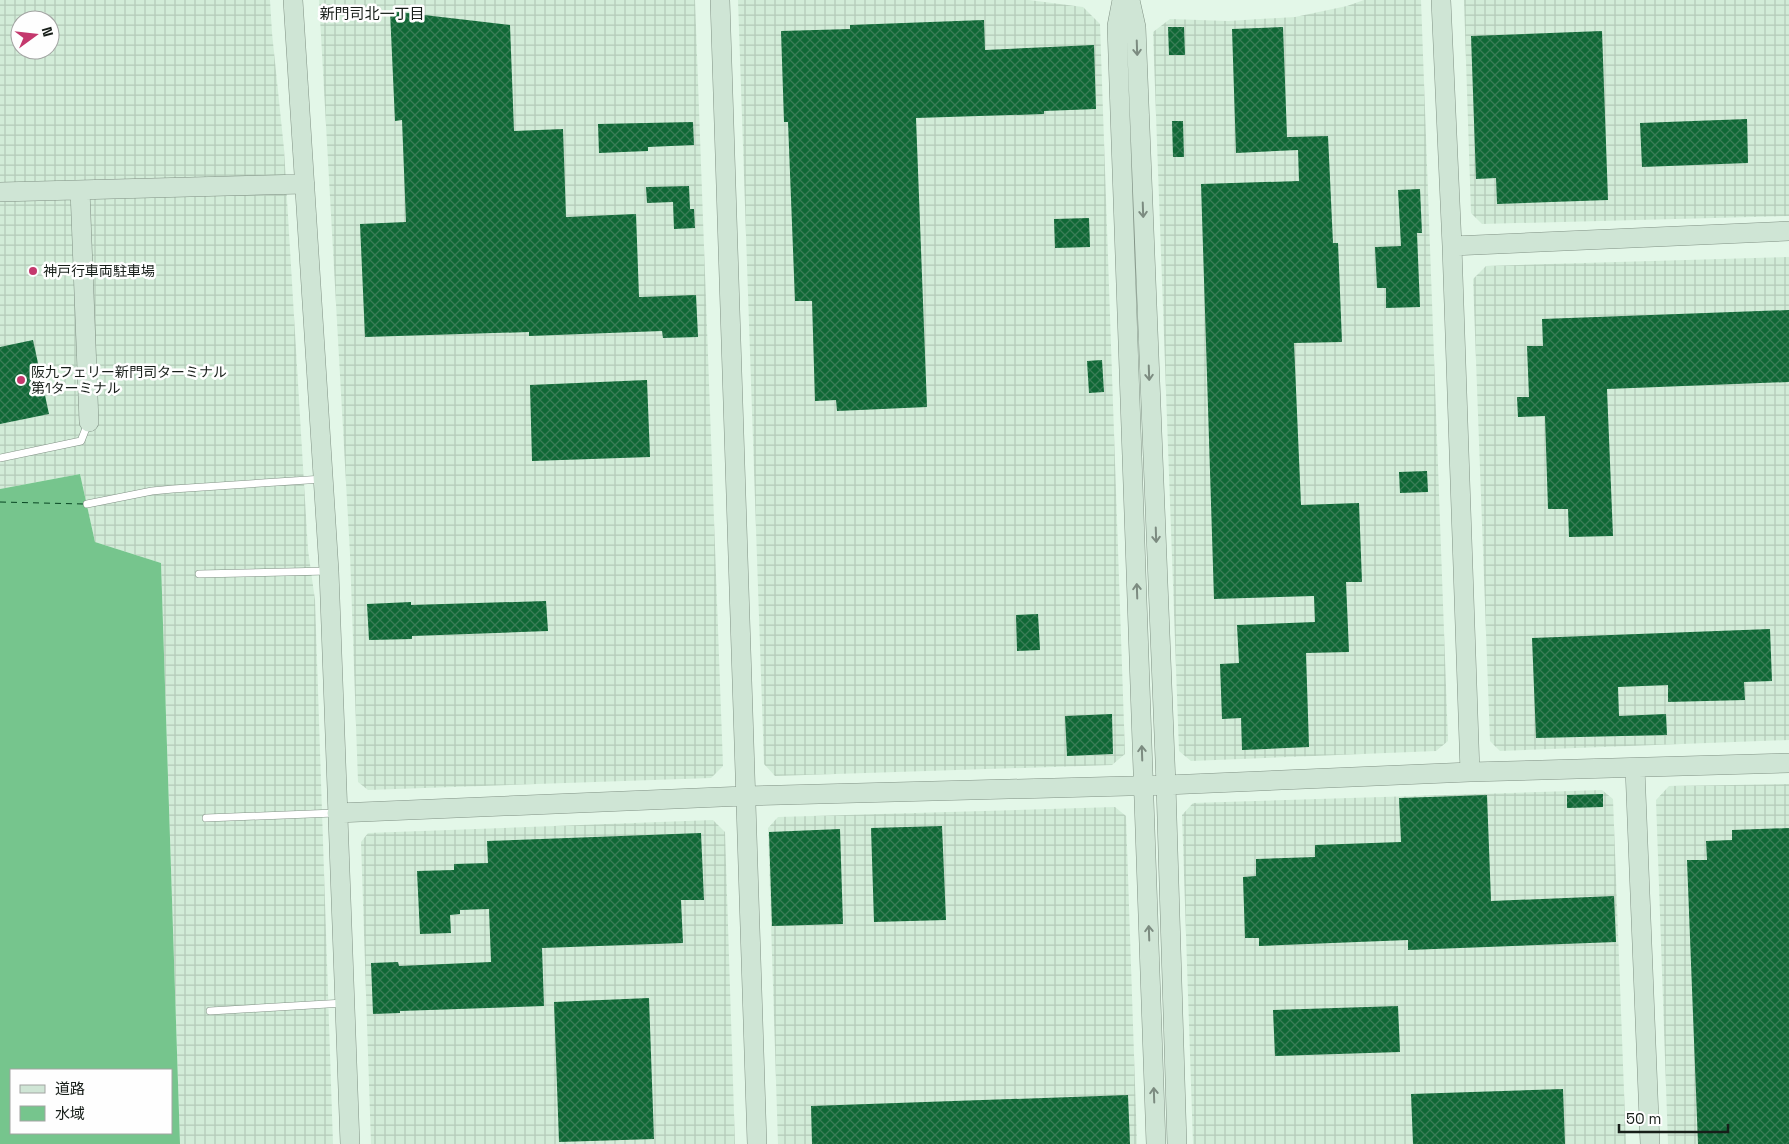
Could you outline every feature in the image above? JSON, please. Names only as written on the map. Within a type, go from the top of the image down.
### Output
[{"type":"street","points":[[294,0],[328,570],[350,1144]]},
{"type":"street","points":[[720,0],[757,1144]]},
{"type":"street","points":[[1122,0],[1117,26],[1156,1144]]},
{"type":"street","points":[[1130,0],[1136,37],[1166,785],[1177,1144]]},
{"type":"street","points":[[1441,0],[1452,246],[1470,772]]},
{"type":"street","points":[[0,192],[305,184]]},
{"type":"street","points":[[80,190],[89,422]]},
{"type":"street","points":[[1452,246],[1789,231]]},
{"type":"street","points":[[337,813],[745,796],[1166,785],[1470,772],[1789,763]]},
{"type":"street","points":[[1636,768],[1650,1144]]},
{"type":"lane","points":[[0,458],[81,441],[89,422]]},
{"type":"lane","points":[[86,504],[152,491],[208,485],[323,479]]},
{"type":"lane","points":[[199,574],[328,570]]},
{"type":"lane","points":[[206,818],[337,813]]},
{"type":"lane","points":[[210,1010],[344,1003]]},
{"type":"shaded area","points":[[0,0],[270,0],[284,149],[308,550],[315,600],[333,1144],[180,1144],[161,563],[95,542],[80,474],[0,489]]},
{"type":"shaded area","points":[[319,0],[695,0],[723,766],[711,778],[368,790],[358,782],[350,554]]},
{"type":"shaded area","points":[[738,0],[1029,0],[1083,7],[1100,24],[1125,754],[1112,765],[775,776],[764,764]]},
{"type":"shaded area","points":[[1364,0],[1421,0],[1448,741],[1436,751],[1191,761],[1179,751],[1153,32],[1170,19],[1228,21],[1295,17],[1347,6]]},
{"type":"shaded area","points":[[1464,0],[1789,0],[1789,216],[1482,224],[1471,213]]},
{"type":"shaded area","points":[[1789,257],[1789,740],[1500,751],[1490,741],[1473,279],[1486,266]]},
{"type":"shaded area","points":[[1789,784],[1789,1144],[1668,1144],[1656,800],[1669,786]]},
{"type":"shaded area","points":[[1602,790],[1613,799],[1626,1144],[1193,1144],[1182,815],[1193,803]]},
{"type":"shaded area","points":[[1115,807],[1126,816],[1137,1144],[778,1144],[768,828],[778,817]]},
{"type":"shaded area","points":[[713,820],[725,832],[735,1144],[371,1144],[361,842],[368,833]]},
{"type":"water","points":[[80,474],[95,542],[161,563],[180,1144],[0,1144],[0,489]]},
{"type":"building","points":[[390,11],[510,25],[514,131],[563,129],[566,217],[636,214],[639,297],[696,295],[698,337],[663,338],[662,331],[529,336],[529,332],[365,337],[360,224],[406,222],[402,120],[395,121]]},
{"type":"building","points":[[984,20],[985,50],[1094,45],[1096,109],[1044,111],[1044,114],[916,118],[927,407],[837,411],[836,400],[815,401],[812,301],[795,301],[788,122],[784,122],[781,31],[850,29],[850,25]]},
{"type":"building","points":[[1168,27],[1184,27],[1185,55],[1169,55]]},
{"type":"building","points":[[1283,27],[1287,137],[1328,136],[1333,243],[1338,243],[1342,342],[1294,343],[1301,505],[1359,503],[1362,582],[1346,582],[1349,652],[1306,653],[1309,747],[1242,750],[1241,718],[1222,719],[1220,664],[1239,663],[1237,625],[1315,622],[1314,596],[1214,599],[1201,184],[1299,181],[1298,150],[1236,153],[1232,29]]},
{"type":"building","points":[[1602,31],[1608,200],[1497,204],[1496,178],[1476,179],[1471,36]]},
{"type":"building","points":[[1747,119],[1748,163],[1642,167],[1640,123]]},
{"type":"building","points":[[1172,121],[1183,121],[1184,157],[1173,157]]},
{"type":"building","points":[[693,122],[694,145],[648,147],[648,151],[599,153],[598,124]]},
{"type":"building","points":[[689,186],[690,209],[694,209],[695,228],[674,229],[673,202],[647,203],[646,187]]},
{"type":"building","points":[[1420,189],[1422,233],[1417,233],[1420,307],[1386,308],[1386,288],[1377,288],[1375,247],[1401,246],[1398,190]]},
{"type":"building","points":[[1089,218],[1090,247],[1055,248],[1054,219]]},
{"type":"building","points":[[1789,310],[1789,382],[1607,389],[1613,536],[1569,537],[1568,509],[1548,509],[1545,416],[1518,417],[1517,397],[1529,397],[1527,346],[1543,346],[1542,319]]},
{"type":"building","name":"阪九フェリー新門司ターミナル 第1ターミナル","points":[[33,340],[49,414],[0,424],[0,347]]},
{"type":"building","points":[[1102,360],[1104,392],[1089,393],[1087,361]]},
{"type":"building","points":[[647,380],[650,457],[532,461],[530,385]]},
{"type":"building","points":[[1427,471],[1428,492],[1400,493],[1399,472]]},
{"type":"building","points":[[546,601],[548,631],[412,636],[412,639],[369,640],[367,604],[411,602],[411,605]]},
{"type":"building","points":[[1038,614],[1040,650],[1017,651],[1016,615]]},
{"type":"building","points":[[1770,629],[1772,681],[1744,682],[1745,700],[1668,702],[1668,685],[1618,687],[1619,716],[1666,714],[1667,735],[1536,738],[1532,638]]},
{"type":"building","points":[[1112,714],[1113,754],[1067,756],[1065,716]]},
{"type":"building","points":[[1603,794],[1603,807],[1567,808],[1567,795]]},
{"type":"building","points":[[1487,795],[1491,901],[1614,896],[1616,942],[1408,950],[1408,940],[1259,946],[1259,938],[1245,938],[1243,877],[1256,876],[1256,859],[1315,857],[1315,845],[1401,842],[1399,798]]},
{"type":"building","points":[[942,826],[946,920],[874,922],[871,828]]},
{"type":"building","points":[[1789,828],[1789,1144],[1698,1144],[1687,860],[1707,860],[1706,841],[1732,840],[1732,830]]},
{"type":"building","points":[[840,829],[843,924],[772,926],[769,832]]},
{"type":"building","points":[[701,833],[704,900],[681,900],[683,943],[542,948],[544,1006],[400,1011],[400,1013],[373,1014],[371,963],[398,962],[399,966],[491,962],[489,909],[460,910],[460,914],[450,915],[451,933],[420,934],[417,871],[454,870],[454,864],[488,863],[487,841]]},
{"type":"building","points":[[649,998],[654,1139],[559,1142],[554,1002]]},
{"type":"building","points":[[1398,1006],[1400,1052],[1275,1056],[1273,1010]]},
{"type":"building","points":[[1563,1089],[1565,1144],[1413,1144],[1411,1094]]},
{"type":"building","points":[[1128,1095],[1130,1144],[812,1144],[811,1106]]},
{"type":"ferry route","points":[[0,502],[84,504]]},
{"type":"place","name":"神戸行車両駐車場","points":[[33,271]]},
{"type":"place","name":"阪九フェリー新門司ターミナル 第1ターミナル","points":[[21,380]]},
{"type":"district","name":"新門司北一丁目","points":[[372,14]]}]
